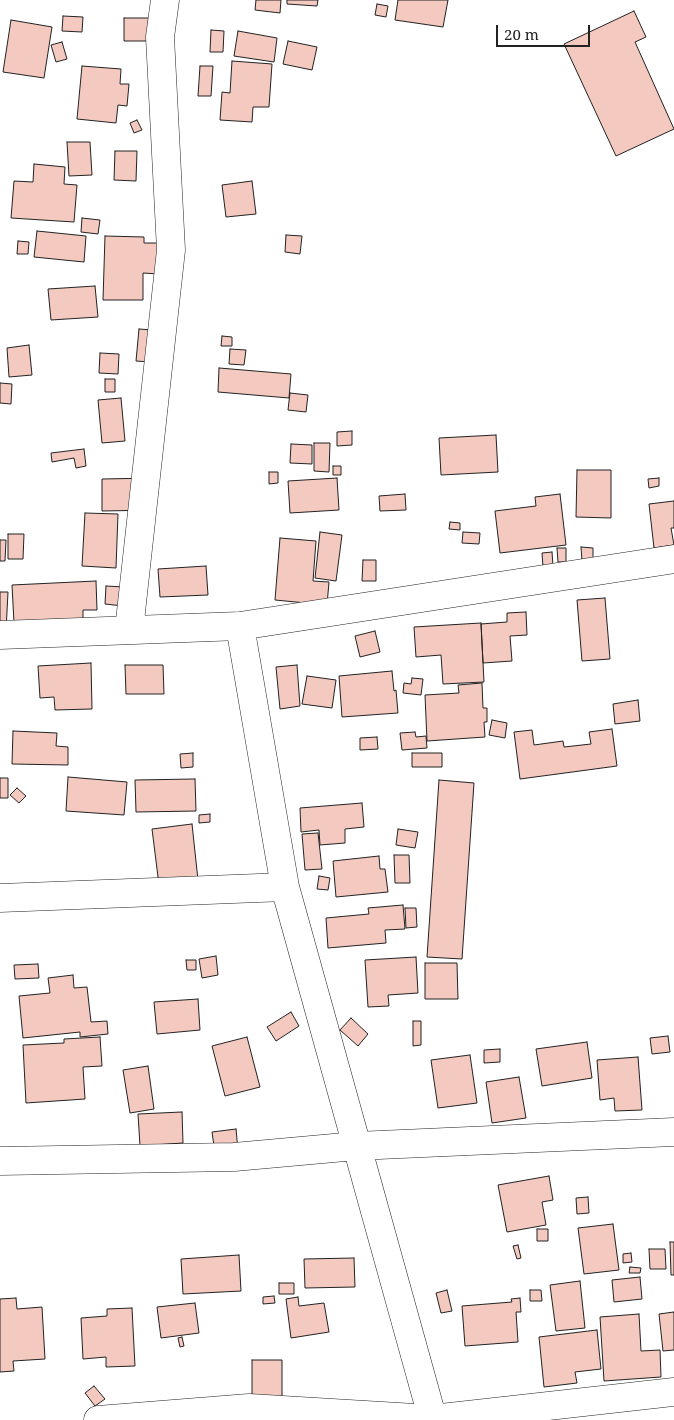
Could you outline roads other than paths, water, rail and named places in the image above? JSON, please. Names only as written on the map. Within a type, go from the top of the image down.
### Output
[{"type":"street","points":[[129,630],[171,250],[160,36],[165,0]]},
{"type":"street","points":[[0,635],[240,626],[674,559]]},
{"type":"street","points":[[240,626],[285,886],[433,1419]]},
{"type":"street","points":[[0,898],[285,886]]},
{"type":"street","points":[[0,1161],[234,1157],[356,1146],[674,1132]]},
{"type":"street","points":[[98,1420],[249,1408],[433,1419],[674,1392]]}]
